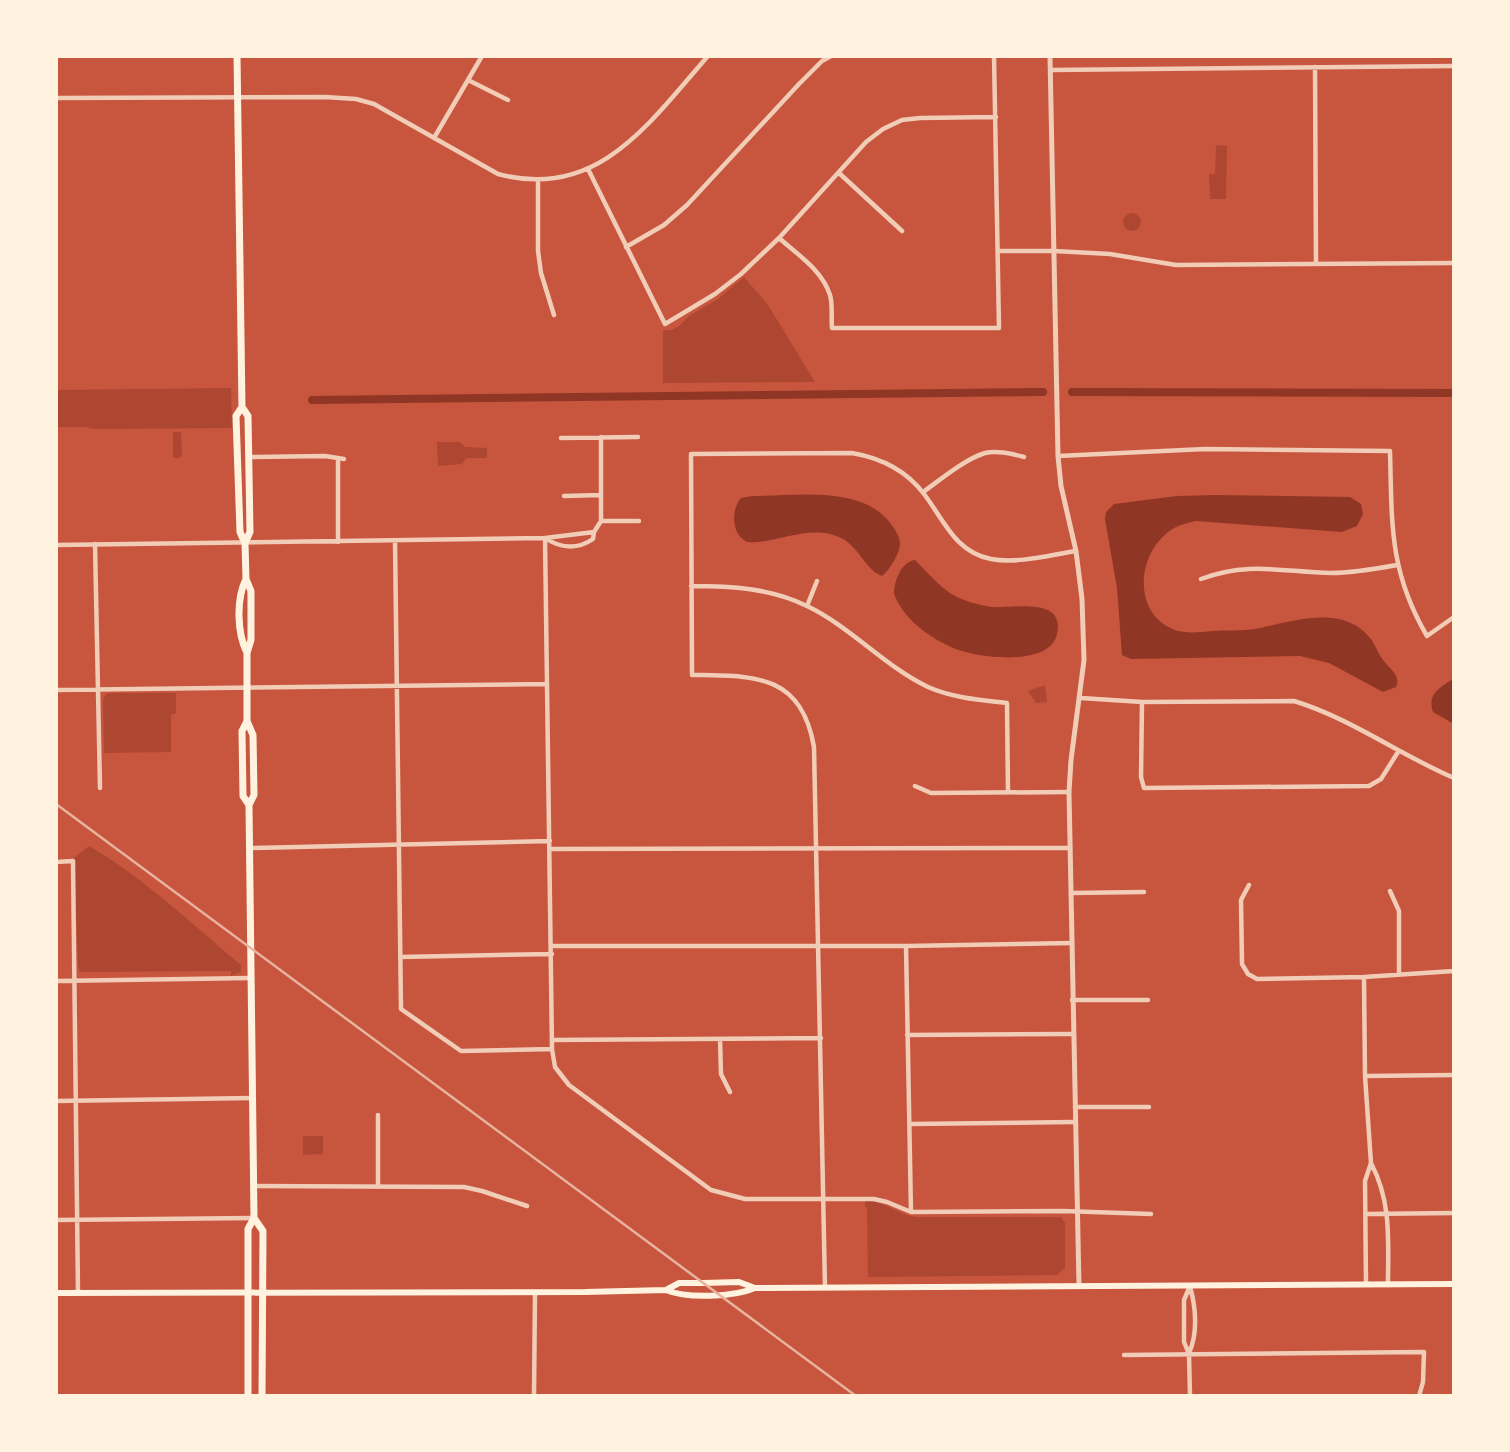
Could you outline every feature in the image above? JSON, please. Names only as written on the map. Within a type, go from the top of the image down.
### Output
[{"type":"main road","points":[[237,56],[242,407],[248,416],[250,532],[246,543],[246,579],[240,590],[241,641],[247,653],[247,721],[242,731],[243,796],[249,805],[250,848],[254,1218],[248,1229],[256,1292],[262,1396]]},
{"type":"main road","points":[[242,407],[236,416],[240,532],[246,543]]},
{"type":"main road","points":[[248,1396],[263,1231],[254,1218]]},
{"type":"main road","points":[[666,1290],[679,1283],[739,1282],[755,1288],[1454,1284]]},
{"type":"main road","points":[[56,1293],[535,1293],[666,1290],[678,1295],[741,1294],[755,1288]]},
{"type":"street","points":[[434,138],[482,56]]},
{"type":"street","points":[[56,98],[356,99],[374,104],[498,174],[538,181],[565,177],[589,169],[634,137],[708,56]]},
{"type":"street","points":[[626,247],[664,225],[687,205],[799,84],[831,56]]},
{"type":"street","points":[[779,238],[815,270],[824,282],[831,297],[832,328],[999,328],[993,56]]},
{"type":"street","points":[[1050,56],[1058,456],[1061,486],[1076,551],[1082,599],[1084,660],[1069,792],[1079,1286]]},
{"type":"street","points":[[1051,70],[1454,66]]},
{"type":"street","points":[[1315,67],[1317,264]]},
{"type":"street","points":[[468,80],[508,100]]},
{"type":"street","points":[[589,169],[666,324],[730,284],[779,238],[866,142],[883,129],[902,121],[920,118],[996,117]]},
{"type":"street","points":[[839,173],[902,231]]},
{"type":"street","points":[[538,181],[538,251],[541,273],[554,315]]},
{"type":"street","points":[[998,251],[1110,254],[1176,265],[1454,263]]},
{"type":"street","points":[[545,538],[558,547],[587,544],[593,539],[601,521],[601,437]]},
{"type":"street","points":[[561,438],[638,437]]},
{"type":"street","points":[[1058,456],[1181,449],[1390,451],[1392,532],[1397,565],[1415,615],[1427,636],[1454,617]]},
{"type":"street","points":[[923,492],[985,453],[1004,452],[1024,457]]},
{"type":"street","points":[[825,1288],[814,747],[809,722],[797,704],[783,690],[767,680],[747,676],[692,676],[691,454],[852,453],[885,461],[897,468],[923,492],[957,542],[973,552],[991,559],[1008,560],[1076,551]]},
{"type":"street","points":[[249,457],[325,456],[341,459],[338,542]]},
{"type":"street","points":[[564,496],[601,495]]},
{"type":"street","points":[[601,521],[639,521]]},
{"type":"street","points":[[56,545],[545,538],[594,532]]},
{"type":"street","points":[[545,538],[552,1049],[555,1067],[569,1084],[711,1190],[745,1199],[874,1199],[911,1212],[1151,1214]]},
{"type":"street","points":[[396,541],[401,1009],[461,1051],[552,1049]]},
{"type":"street","points":[[95,544],[100,788]]},
{"type":"street","points":[[1201,579],[1220,572],[1258,567],[1332,573],[1397,565]]},
{"type":"street","points":[[807,606],[817,581]]},
{"type":"street","points":[[691,586],[749,589],[771,593],[807,606],[903,673],[930,688],[955,696],[1007,703],[1008,792]]},
{"type":"street","points":[[56,690],[547,684]]},
{"type":"street","points":[[1081,698],[1142,702],[1294,701],[1315,707],[1398,752],[1454,778]]},
{"type":"street","points":[[1142,702],[1141,776],[1144,788],[1369,786],[1381,779],[1398,752]]},
{"type":"street","points":[[915,786],[931,793],[1069,792]]},
{"type":"street","points":[[250,848],[550,841]]},
{"type":"street","points":[[550,849],[1070,848]]},
{"type":"street","points":[[56,862],[73,862],[78,1293]]},
{"type":"street","points":[[1249,885],[1241,900],[1242,964],[1248,974],[1256,979],[1364,977],[1454,971]]},
{"type":"street","points":[[1390,891],[1399,911],[1399,973]]},
{"type":"street","points":[[1071,893],[1144,892]]},
{"type":"street","points":[[551,946],[1072,943]]},
{"type":"street","points":[[906,946],[911,1212]]},
{"type":"street","points":[[400,957],[552,954]]},
{"type":"street","points":[[1364,977],[1371,1163],[1365,1181],[1366,1284]]},
{"type":"street","points":[[56,981],[251,978]]},
{"type":"street","points":[[1072,1000],[1148,1000]]},
{"type":"street","points":[[907,1035],[1073,1034]]},
{"type":"street","points":[[552,1040],[821,1038]]},
{"type":"street","points":[[720,1039],[721,1074],[730,1092]]},
{"type":"street","points":[[1366,1076],[1454,1074]]},
{"type":"street","points":[[56,1101],[253,1098]]},
{"type":"street","points":[[1074,1107],[1149,1107]]},
{"type":"street","points":[[378,1115],[378,1187]]},
{"type":"street","points":[[910,1124],[1074,1122]]},
{"type":"street","points":[[1371,1163],[1381,1183],[1387,1213],[1388,1284]]},
{"type":"street","points":[[254,1186],[474,1188],[527,1206]]},
{"type":"street","points":[[1366,1214],[1454,1213]]},
{"type":"street","points":[[56,1220],[254,1218]]},
{"type":"street","points":[[1189,1354],[1194,1342],[1194,1301],[1190,1286]]},
{"type":"street","points":[[1190,1286],[1184,1300],[1184,1342],[1189,1354],[1190,1396]]},
{"type":"street","points":[[534,1396],[535,1293]]},
{"type":"street","points":[[1124,1354],[1424,1352],[1423,1382],[1419,1396]]},
{"type":"shaded area","points":[[1216,145],[1227,146],[1226,199],[1210,199],[1209,174],[1215,174]]},
{"type":"shaded area","points":[[1128,213],[1136,213],[1141,222],[1139,229],[1128,231],[1123,226],[1123,218]]},
{"type":"shaded area","points":[[744,277],[768,305],[815,382],[663,383],[663,330],[672,330],[679,326]]},
{"type":"shaded area","points":[[231,388],[232,428],[56,427],[56,390]]},
{"type":"shaded area","points":[[173,432],[181,432],[182,456],[178,459],[173,457]]},
{"type":"shaded area","points":[[437,442],[460,442],[465,447],[487,448],[487,458],[466,458],[462,464],[438,466]]},
{"type":"shaded area","points":[[827,495],[864,503],[879,512],[891,524],[899,538],[898,552],[882,576],[872,569],[849,543],[831,534],[807,533],[747,542],[735,528],[734,515],[741,498]]},
{"type":"shaded area","points":[[1177,496],[1350,497],[1361,504],[1363,514],[1357,526],[1342,532],[1196,521],[1174,528],[1159,541],[1146,568],[1146,598],[1151,611],[1161,622],[1175,630],[1194,632],[1255,629],[1316,618],[1345,621],[1358,627],[1370,638],[1397,678],[1396,687],[1383,692],[1329,663],[1300,656],[1131,659],[1122,655],[1117,588],[1106,512],[1114,504]]},
{"type":"shaded area","points":[[915,560],[943,588],[964,600],[992,607],[1029,606],[1048,610],[1058,623],[1057,634],[1051,645],[1041,652],[1026,656],[993,657],[962,651],[933,638],[910,619],[894,594],[899,573],[906,564]]},
{"type":"shaded area","points":[[1454,678],[1454,724],[1433,712],[1432,700],[1440,688]]},
{"type":"shaded area","points":[[1045,685],[1047,702],[1036,703],[1028,691]]},
{"type":"shaded area","points":[[176,693],[176,713],[171,715],[171,752],[104,753],[103,700],[106,694]]},
{"type":"shaded area","points":[[89,846],[129,872],[167,902],[241,965],[241,972],[231,976],[231,971],[80,972],[74,858]]},
{"type":"shaded area","points":[[303,1136],[323,1136],[323,1154],[303,1155]]},
{"type":"shaded area","points":[[865,1201],[917,1217],[1061,1217],[1065,1223],[1065,1268],[1057,1275],[868,1277]]},
{"type":"waterway","points":[[312,400],[1043,392]]},
{"type":"waterway","points":[[1072,392],[1454,393]]},
{"type":"railway","points":[[56,804],[856,1396]]}]
